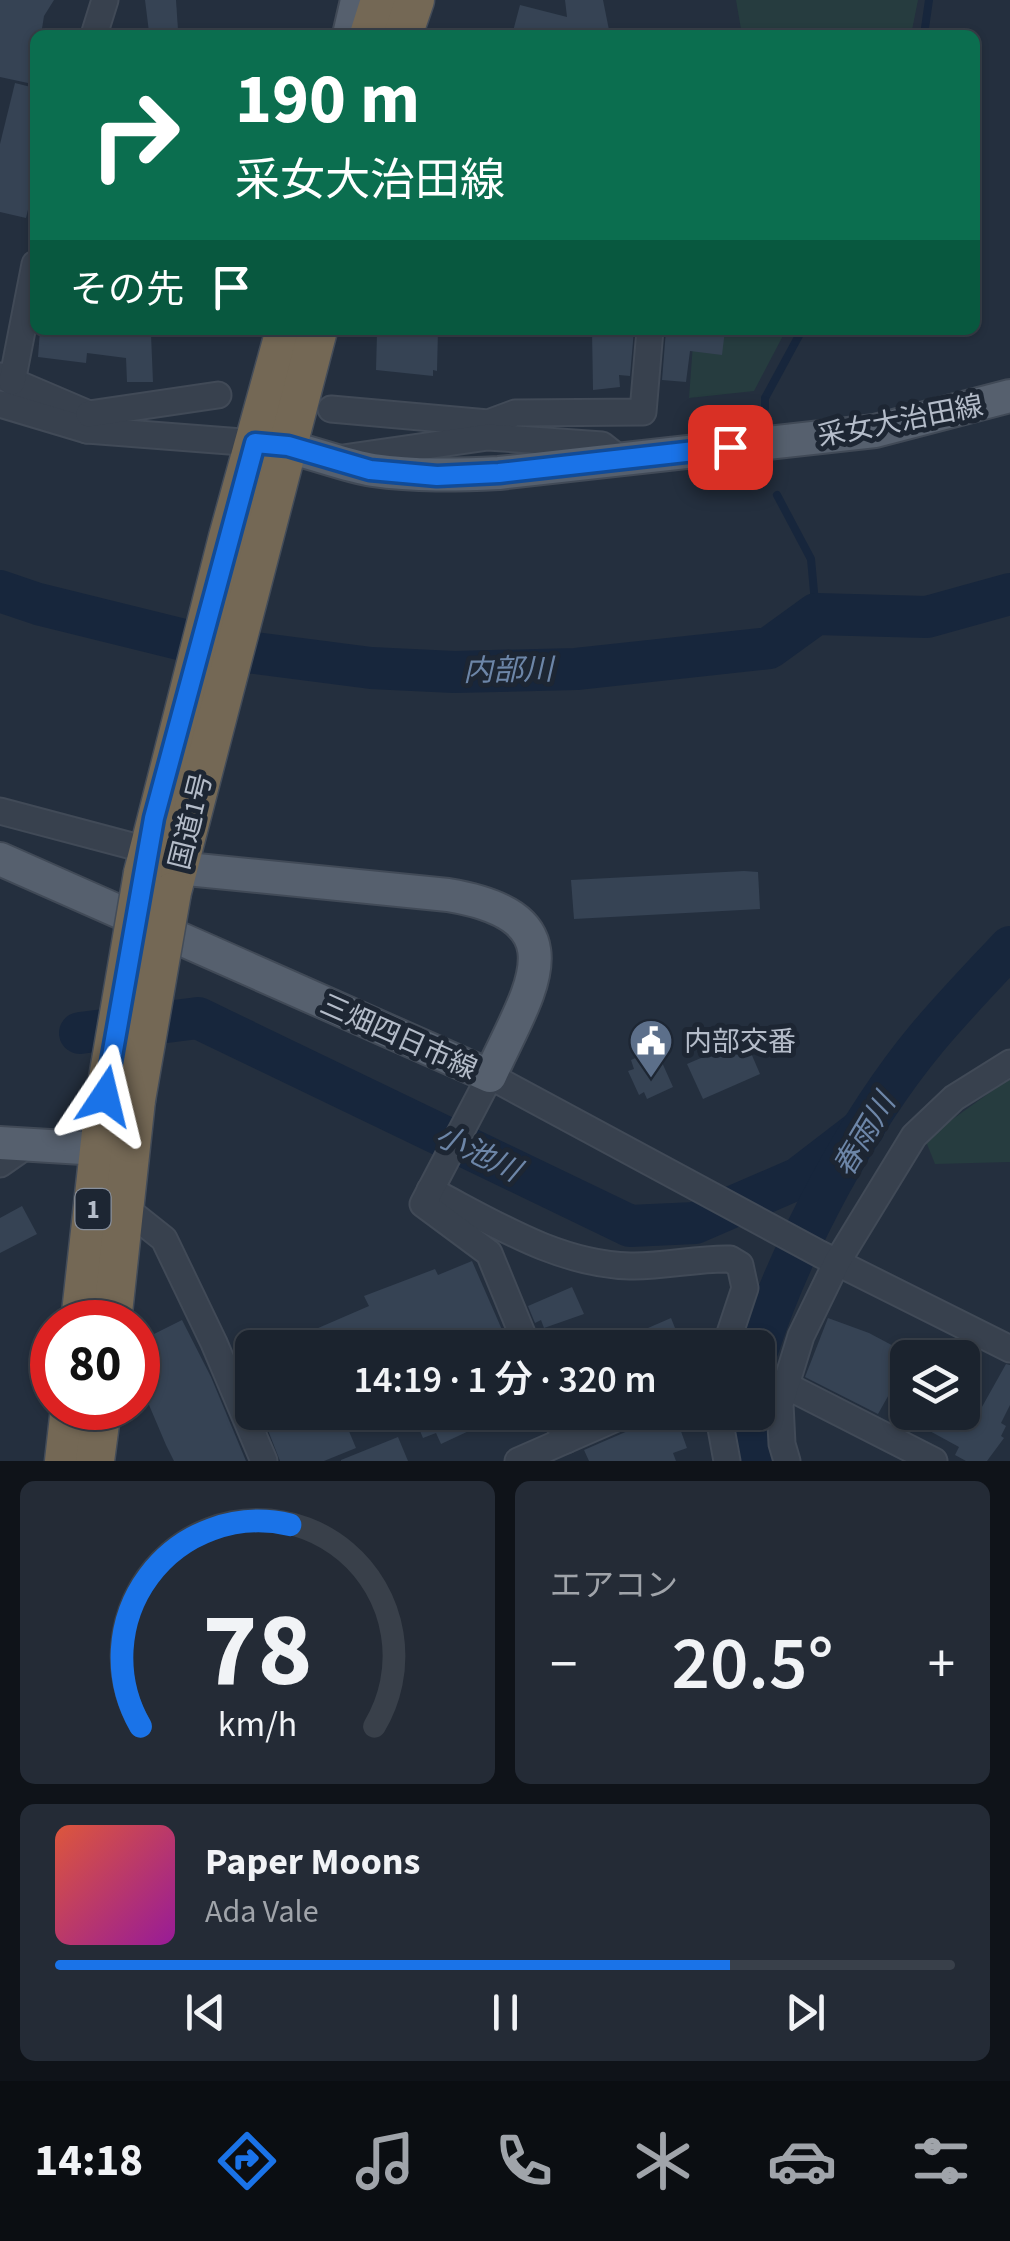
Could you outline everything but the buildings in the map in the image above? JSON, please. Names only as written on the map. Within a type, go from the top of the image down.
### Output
[{"type":"highway","points":[[371,30],[380,0]]},
{"type":"highway","points":[[405,30],[416,0]]},
{"type":"highway","name":"国道1号","points":[[82,1300],[99,1149],[120,1098],[164,854],[266,462],[284,335]]},
{"type":"highway","name":"国道1号","points":[[266,462],[316,335]]},
{"type":"highway","name":"国道1号","points":[[115,1300],[125,1208],[120,1098]]},
{"type":"highway","points":[[64,1461],[68,1430]]},
{"type":"highway","points":[[95,1461],[99,1430]]},
{"type":"main road","points":[[350,30],[357,0]]},
{"type":"main road","name":"采女大治田線","points":[[266,462],[337,459],[370,470],[437,476],[621,460],[875,431],[1010,396]]},
{"type":"main road","name":"三畑四日市線","points":[[0,859],[482,1090],[536,976],[529,937],[506,912],[482,901],[448,895],[164,854]]},
{"type":"main road","points":[[15,1143],[99,1149]]},
{"type":"street","points":[[95,30],[104,0]]},
{"type":"street","points":[[30,284],[4,387],[88,422],[266,462]]},
{"type":"street","points":[[337,459],[488,430],[515,413],[643,412],[650,335]]},
{"type":"street","points":[[88,422],[218,395]]},
{"type":"street","points":[[332,409],[602,446],[621,460]]},
{"type":"street","points":[[0,812],[164,854]]},
{"type":"street","points":[[775,1378],[801,1336],[829,1258],[914,1136],[954,1098],[1010,1063]]},
{"type":"street","points":[[521,1330],[489,1253],[423,1204],[482,1090],[664,1171],[1010,1349]]},
{"type":"street","points":[[0,1164],[15,1143]]},
{"type":"street","points":[[432,1189],[546,1248],[578,1258],[637,1266],[730,1259],[740,1265],[745,1288],[731,1330]]},
{"type":"street","points":[[125,1208],[164,1239],[264,1461]]},
{"type":"street","points":[[775,1384],[934,1461]]},
{"type":"street","points":[[775,1391],[788,1461]]},
{"type":"street","points":[[562,1430],[566,1440]]},
{"type":"street","points":[[518,1461],[589,1430]]},
{"type":"street","points":[[721,1430],[727,1461]]},
{"type":"green space","points":[[736,0],[918,0],[912,30],[741,30]]},
{"type":"green space","points":[[694,335],[783,335],[754,391],[689,398]]},
{"type":"green space","points":[[1010,1078],[1010,1162],[935,1164],[925,1139]]},
{"type":"waterway","points":[[925,30],[929,0]]},
{"type":"waterway","points":[[765,408],[765,398],[799,335]]},
{"type":"waterway","points":[[777,495],[811,559],[816,614]]},
{"type":"waterway","name":"内部川","points":[[0,591],[216,648],[371,668],[454,672],[576,669],[769,648],[816,614],[927,617],[1010,594]]},
{"type":"waterway","name":"春雨川","points":[[764,1330],[808,1227],[876,1107],[927,1038],[1010,947]]},
{"type":"waterway","name":"小池川","points":[[80,1033],[198,1018],[630,1226],[695,1223],[799,1178],[864,1128]]},
{"type":"waterway","name":"春雨川","points":[[757,1430],[762,1461]]},
{"type":"place","name":"内部交番","points":[[651,1079]]},
{"type":"route","points":[[105,1096],[154,818],[255,443],[288,446],[370,470],[437,476],[499,473],[730,447]]}]
